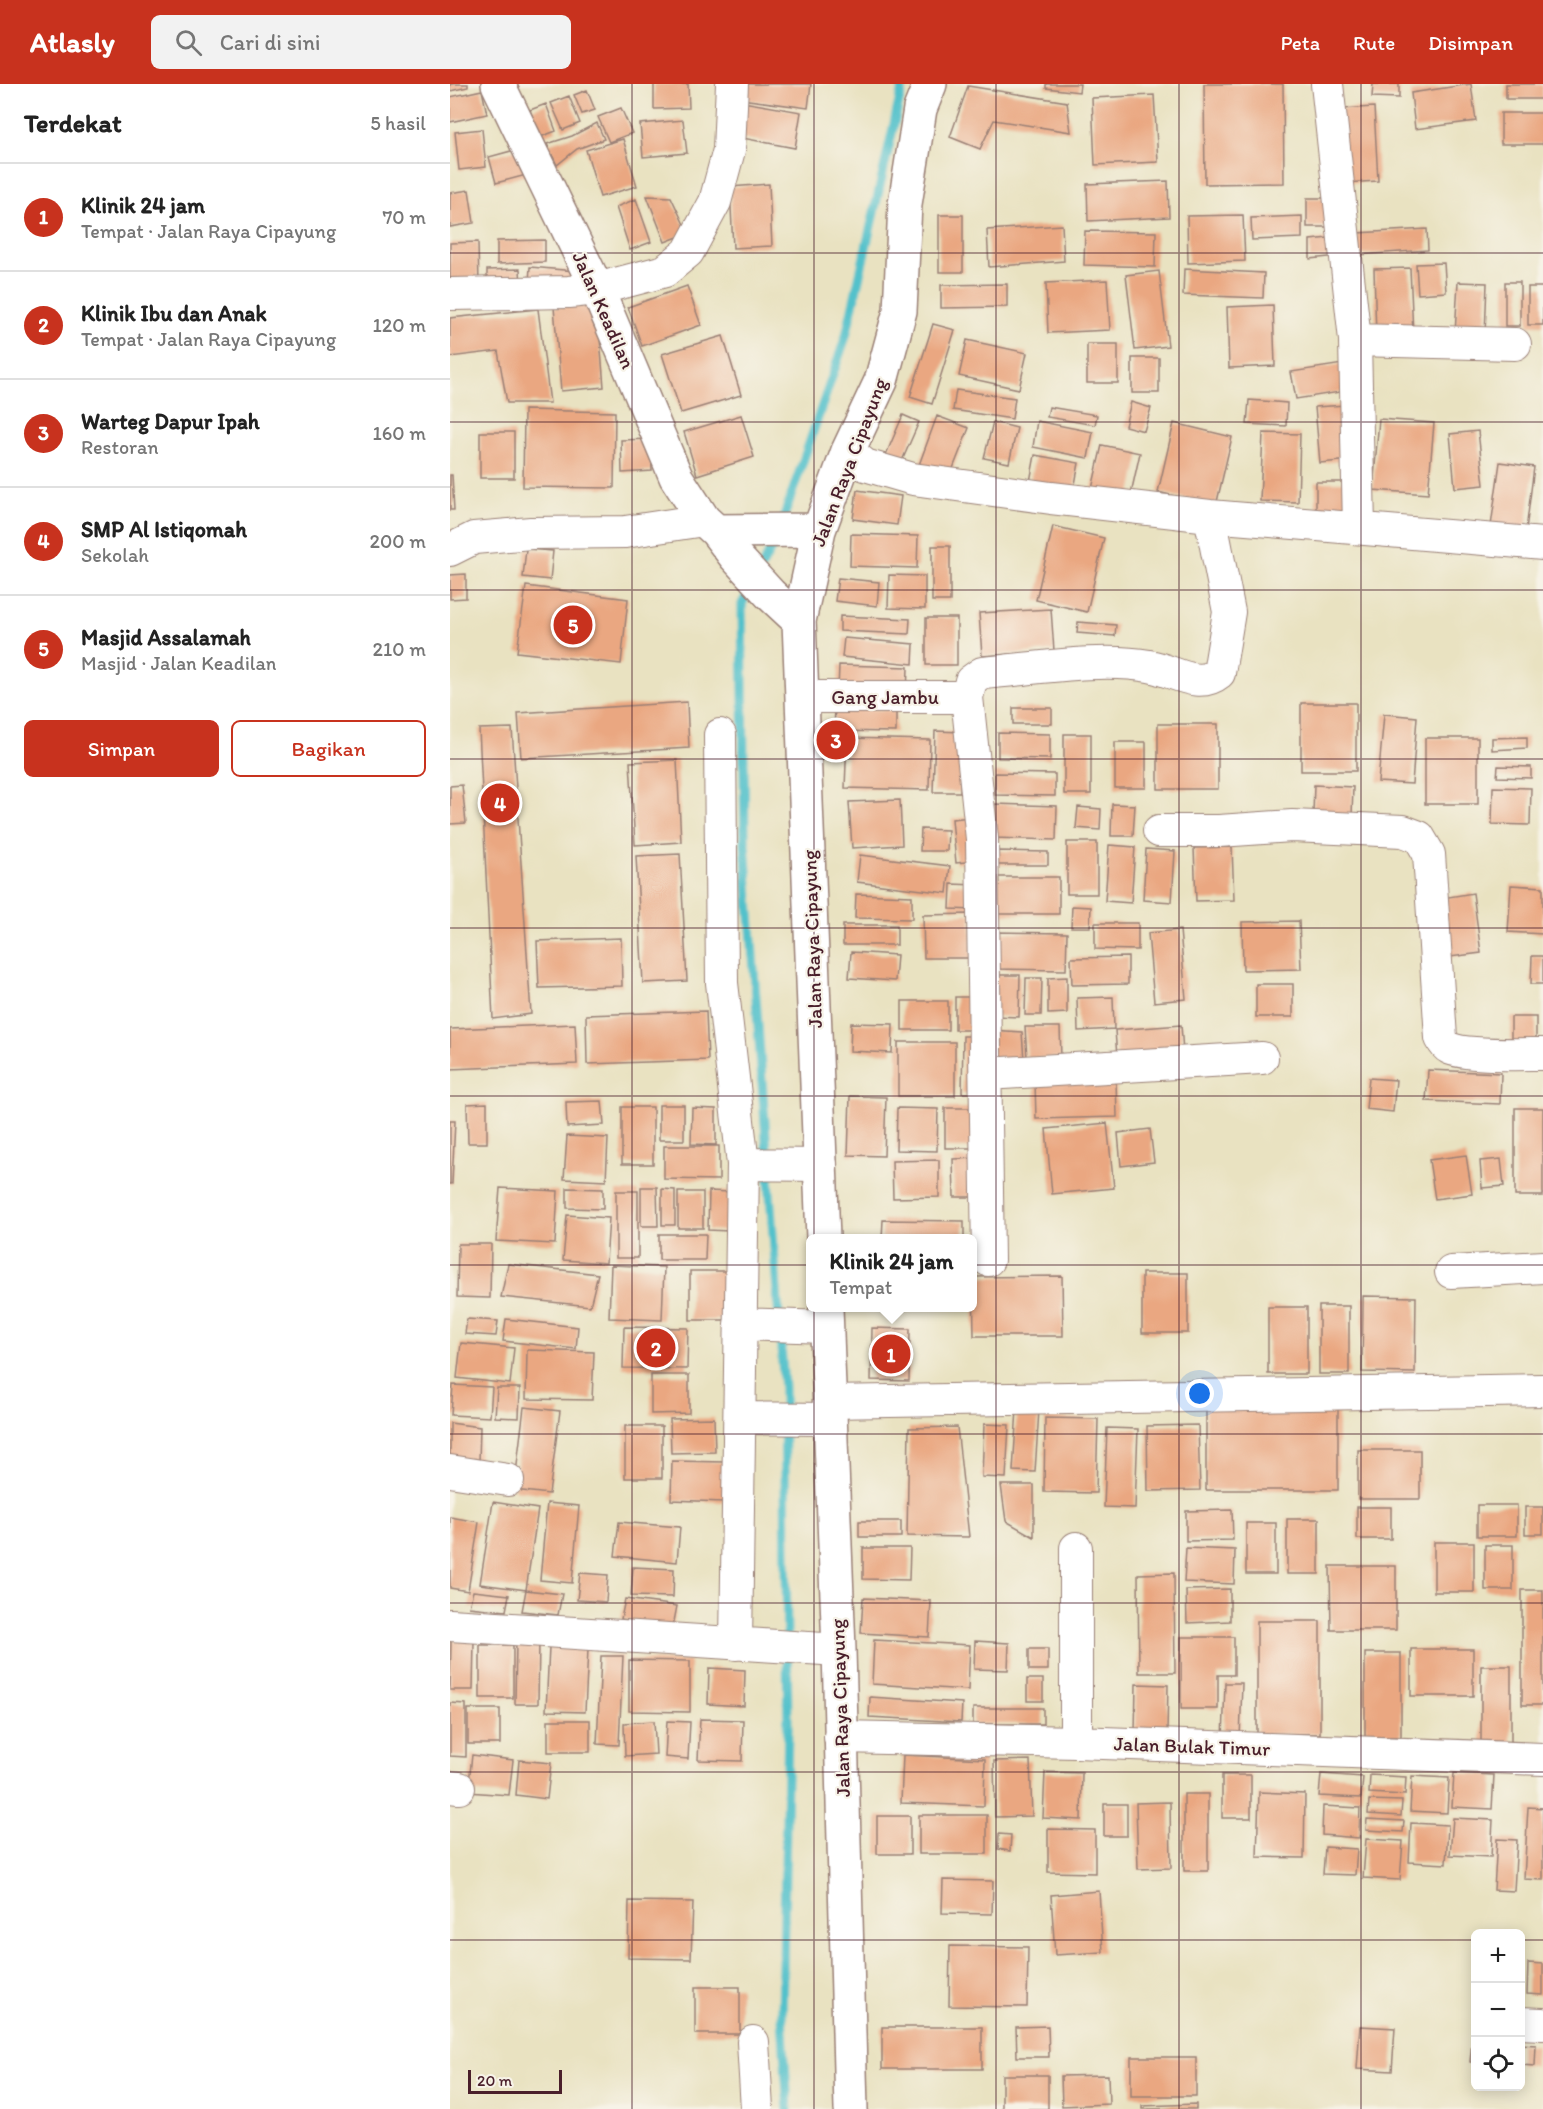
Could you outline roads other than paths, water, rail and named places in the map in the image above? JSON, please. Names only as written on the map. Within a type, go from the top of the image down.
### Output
[{"type":"main road","name":"Jalan Keadilan","points":[[498,84],[597,289],[676,477],[725,534],[770,594],[799,621]]},
{"type":"main road","name":"Jalan Raya Cipayung","points":[[823,1234],[808,1165],[803,697],[799,621],[806,530],[848,451],[881,381],[900,311],[905,204],[920,109],[930,84]]},
{"type":"main road","points":[[725,534],[806,530]]},
{"type":"main road","name":"Jalan Raya Cipayung","points":[[816,1320],[829,1649],[840,1737],[851,2109]]},
{"type":"street","points":[[450,294],[569,292],[597,289],[665,271],[688,252],[715,202],[729,150],[732,84]]},
{"type":"street","points":[[1327,84],[1355,340],[1359,528]]},
{"type":"street","points":[[1355,340],[1515,344]]},
{"type":"street","points":[[848,451],[865,465],[913,479],[1210,516],[1543,544]]},
{"type":"street","points":[[988,1260],[982,839],[967,697],[971,681],[982,673],[1113,662],[1149,666],[1198,681],[1211,679],[1219,673],[1221,667],[1229,612],[1210,516]]},
{"type":"street","points":[[450,550],[474,538],[531,533],[725,534]]},
{"type":"street","name":"Gang Jambu","points":[[803,697],[967,697]]},
{"type":"street","points":[[720,735],[722,983],[750,1164],[746,1325],[748,1645]]},
{"type":"street","points":[[1159,831],[1219,831],[1292,826],[1403,831],[1419,837],[1430,854],[1443,1043],[1448,1048],[1464,1052],[1543,1054]]},
{"type":"street","points":[[986,1074],[1262,1058]]},
{"type":"street","points":[[750,1164],[808,1165]]},
{"type":"street","points":[[1451,1272],[1543,1267]]},
{"type":"street","points":[[746,1325],[816,1320]]},
{"type":"street","points":[[747,1418],[821,1413],[1543,1390]]},
{"type":"street","points":[[450,1471],[508,1480]]},
{"type":"street","points":[[1076,1548],[1076,1742]]},
{"type":"street","points":[[450,1625],[829,1649]]},
{"type":"street","name":"Jalan Bulak Timur","points":[[840,1737],[1076,1742],[1543,1759]]},
{"type":"street","points":[[1525,2024],[1543,2024]]},
{"type":"street","points":[[753,2042],[757,2109]]},
{"type":"waterway","points":[[781,525],[846,336],[903,84]]},
{"type":"waterway","points":[[777,538],[742,604],[745,844],[784,1388],[788,1727],[782,2016],[788,2109]]},
{"type":"place","name":"Masjid Assalamah","points":[[573,625]]},
{"type":"place","name":"Warteg Dapur Ipah","points":[[836,740]]},
{"type":"place","name":"SMP Al Istiqomah","points":[[500,803]]},
{"type":"place","name":"Klinik Ibu dan Anak","points":[[656,1348]]},
{"type":"place","name":"Klinik 24 jam","points":[[891,1354]]}]
